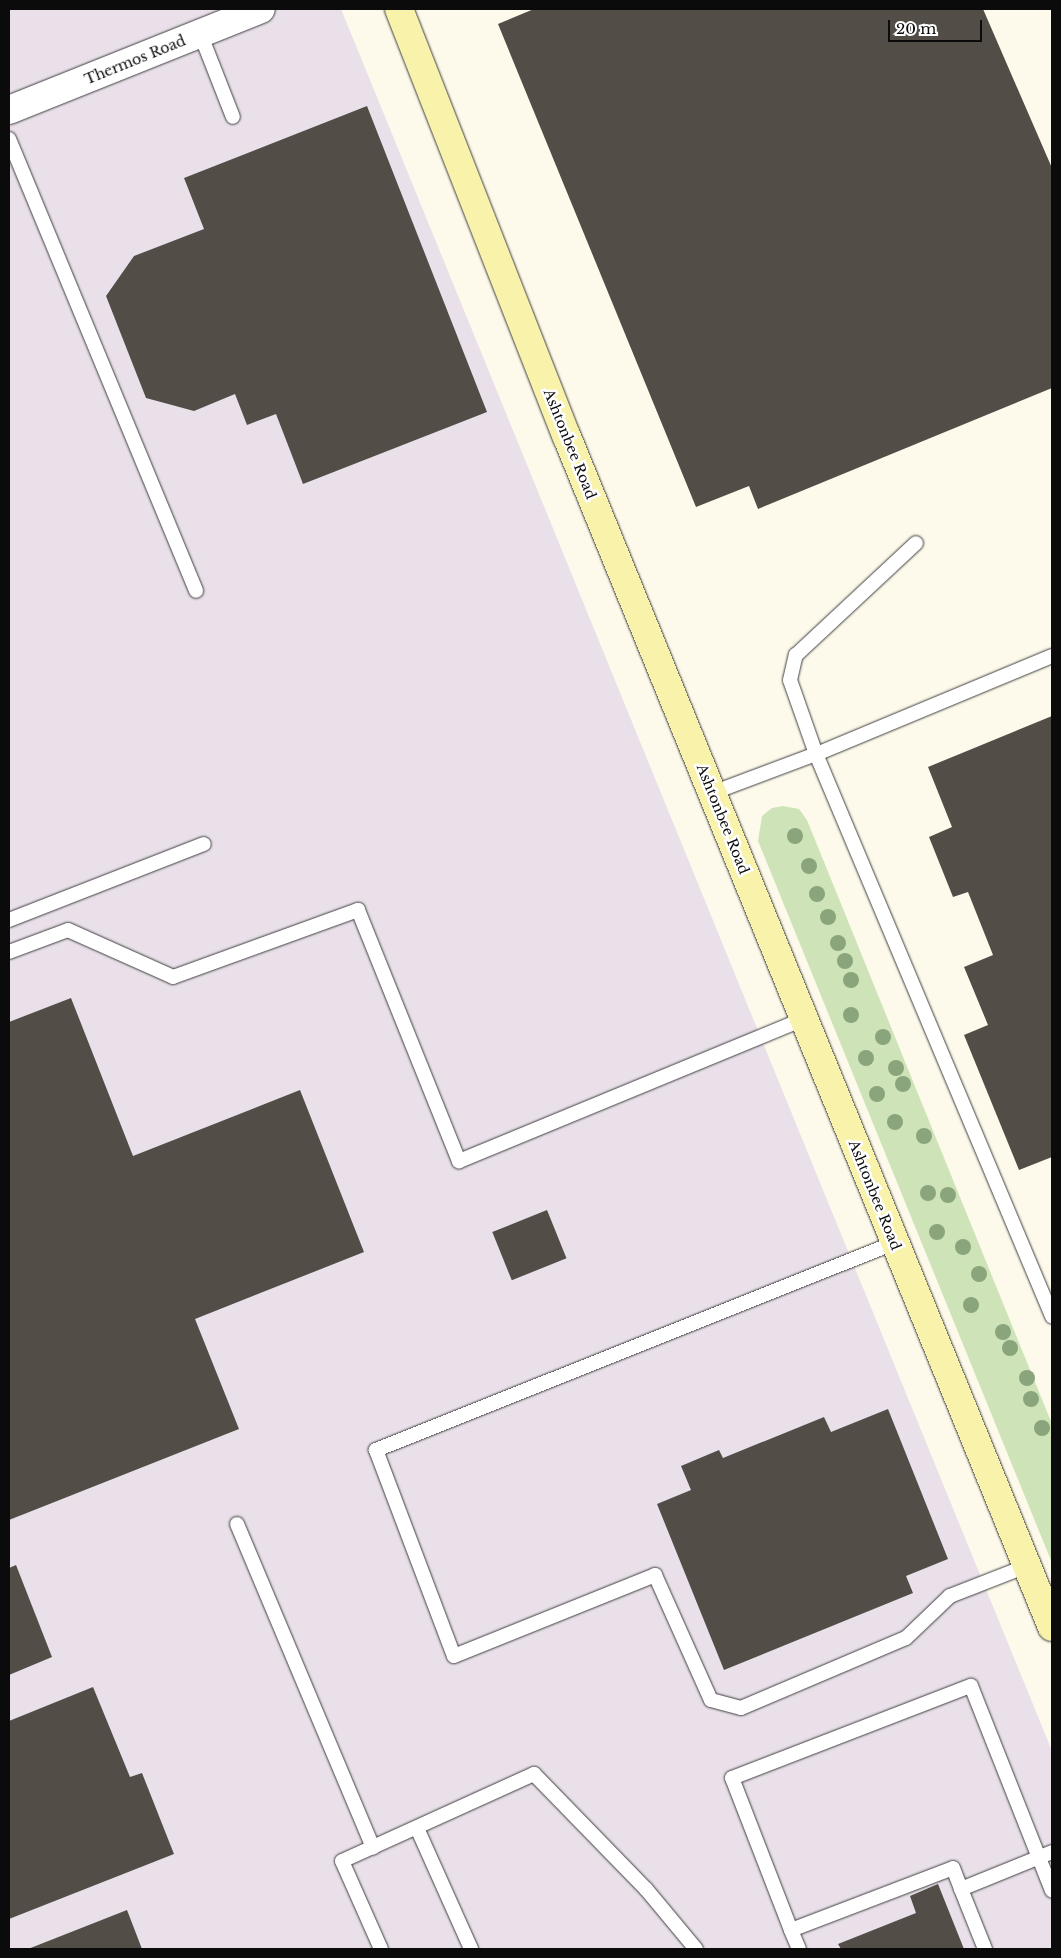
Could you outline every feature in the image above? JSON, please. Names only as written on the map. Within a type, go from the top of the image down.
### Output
[{"type":"street","name":"Thermos Road","points":[[9,110],[261,9]]},
{"type":"street","name":"Ashtonbee Road","points":[[399,9],[567,437],[1052,1627]]},
{"type":"lane","points":[[200,33],[233,117]]},
{"type":"lane","points":[[9,139],[196,591]]},
{"type":"lane","points":[[916,543],[796,656],[790,680],[816,754],[1052,1316]]},
{"type":"lane","points":[[712,793],[816,754],[1052,656]]},
{"type":"lane","points":[[9,920],[204,844]]},
{"type":"lane","points":[[9,952],[68,930],[173,977],[358,910],[459,1161],[804,1020]]},
{"type":"lane","points":[[894,1243],[376,1450],[454,1656],[655,1575],[710,1700],[741,1708],[906,1638],[950,1596],[1026,1566]]},
{"type":"lane","points":[[237,1524],[373,1848]]},
{"type":"lane","points":[[799,1949],[732,1778],[972,1686],[1052,1891]]},
{"type":"lane","points":[[381,1949],[342,1861],[534,1774],[646,1889],[696,1949]]},
{"type":"lane","points":[[417,1828],[472,1949]]},
{"type":"lane","points":[[961,1889],[1052,1852]]},
{"type":"lane","points":[[792,1930],[953,1868],[985,1949]]},
{"type":"shaded area","points":[[9,9],[341,9],[1052,1751],[1052,1949],[9,1949]]},
{"type":"green space","points":[[783,806],[799,809],[807,820],[1052,1424],[1052,1563],[758,841],[762,816],[772,808]]},
{"type":"building","points":[[534,9],[983,9],[1052,168],[1052,388],[758,509],[749,486],[696,507],[498,24]]},
{"type":"building","points":[[367,106],[487,412],[303,484],[276,414],[247,425],[235,394],[194,411],[146,398],[106,296],[134,256],[204,229],[184,178]]},
{"type":"building","points":[[1052,716],[1052,1157],[1019,1170],[964,1035],[988,1025],[964,967],[993,955],[968,892],[953,897],[929,837],[952,827],[928,767]]},
{"type":"building","points":[[71,998],[133,1156],[300,1090],[364,1252],[195,1319],[239,1429],[9,1520],[9,1022]]},
{"type":"building","points":[[547,1210],[566,1258],[512,1280],[492,1232]]},
{"type":"building","points":[[888,1409],[948,1559],[906,1576],[913,1593],[724,1670],[657,1504],[691,1490],[681,1466],[719,1450],[723,1458],[824,1417],[831,1432]]},
{"type":"building","points":[[16,1565],[52,1657],[9,1675],[9,1568]]},
{"type":"building","points":[[93,1687],[130,1777],[142,1773],[174,1854],[9,1919],[9,1721]]},
{"type":"building","points":[[938,1884],[964,1949],[841,1949],[838,1944],[916,1913],[910,1896]]},
{"type":"building","points":[[127,1910],[142,1949],[28,1949]]}]
